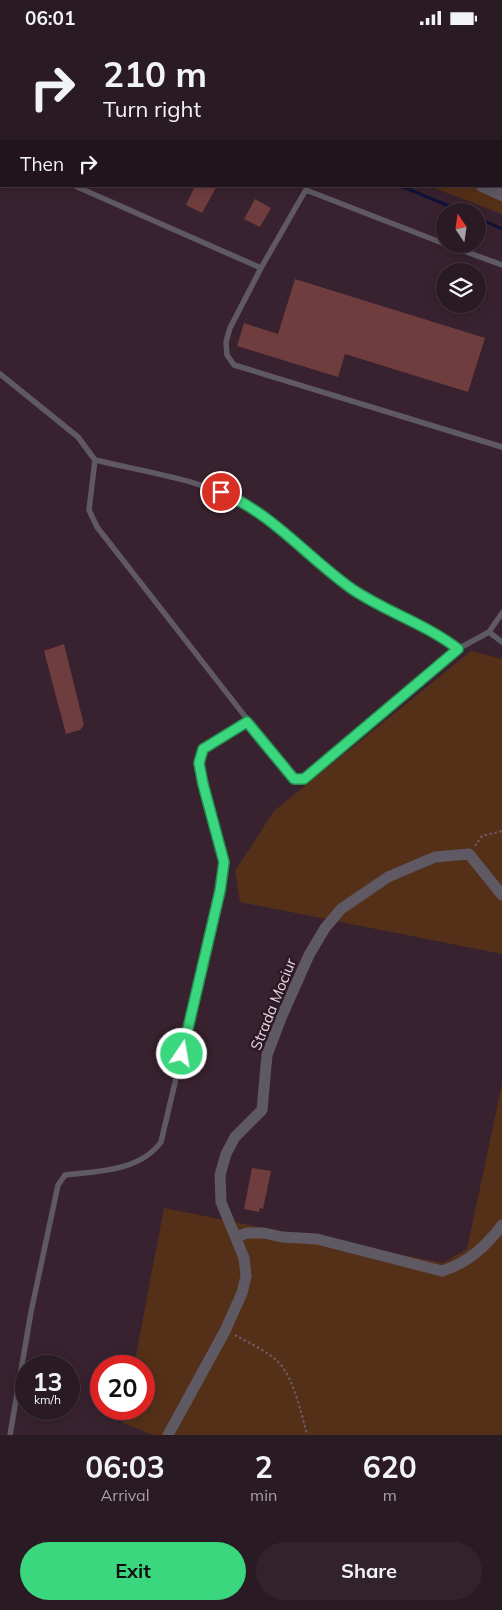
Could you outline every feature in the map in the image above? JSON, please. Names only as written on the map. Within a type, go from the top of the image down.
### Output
[{"type":"street","points":[[484,187],[502,195]]},
{"type":"street","points":[[469,854],[502,895]]},
{"type":"street","name":"Strada Mociur","points":[[168,1435],[225,1331],[242,1293],[246,1276],[244,1258],[222,1203],[220,1175],[226,1154],[235,1137],[262,1111],[267,1055],[280,1018],[309,955],[325,928],[341,909],[388,877],[435,857],[469,854]]},
{"type":"street","points":[[236,1237],[247,1233],[264,1233],[282,1237],[317,1239],[442,1271],[459,1266],[476,1253],[502,1225]]},
{"type":"lane","points":[[77,187],[261,268]]},
{"type":"lane","points":[[436,240],[307,188],[261,268],[230,328],[226,342],[227,355],[234,365],[502,447]]},
{"type":"lane","points":[[469,253],[502,265]]},
{"type":"lane","points":[[0,374],[78,437],[96,460],[209,487],[233,497],[256,510],[353,589],[444,639],[458,649]]},
{"type":"lane","points":[[96,460],[89,510],[97,527],[247,722],[294,779],[304,779],[458,649],[489,632],[502,613]]},
{"type":"lane","points":[[489,632],[502,642]]},
{"type":"lane","points":[[10,1435],[31,1312],[58,1185],[65,1175],[127,1166],[143,1161],[152,1154],[161,1142],[218,901],[224,862],[199,763],[203,749],[247,722]]},
{"type":"path","points":[[469,854],[482,836],[502,831]]},
{"type":"path","points":[[225,1331],[253,1345],[280,1365],[300,1405],[307,1435]]},
{"type":"shaded area","points":[[432,187],[502,187],[502,214],[486,208],[486,203],[473,203]]},
{"type":"shaded area","points":[[471,651],[502,659],[502,954],[240,902],[235,871],[274,811]]},
{"type":"shaded area","points":[[502,1084],[502,1435],[153,1435],[123,1423],[124,1420],[155,1420],[155,1355],[136,1355],[164,1208],[443,1263],[467,1249]]},
{"type":"building","points":[[195,187],[216,187],[202,213],[186,205]]},
{"type":"building","points":[[255,199],[271,208],[260,227],[244,219]]},
{"type":"building","points":[[295,279],[485,338],[468,392],[345,354],[338,377],[237,346],[244,323],[278,334]]},
{"type":"building","points":[[64,644],[84,725],[80,730],[66,734],[44,651]]},
{"type":"building","points":[[252,1168],[271,1171],[263,1209],[260,1208],[259,1212],[244,1209]]},
{"type":"waterway","points":[[403,187],[442,203]]},
{"type":"waterway","points":[[486,222],[502,229]]},
{"type":"route","points":[[182,1054],[220,891],[224,862],[199,763],[203,749],[229,731],[247,722],[294,779],[304,779],[458,649],[444,639],[353,589],[256,510],[221,492]]}]
